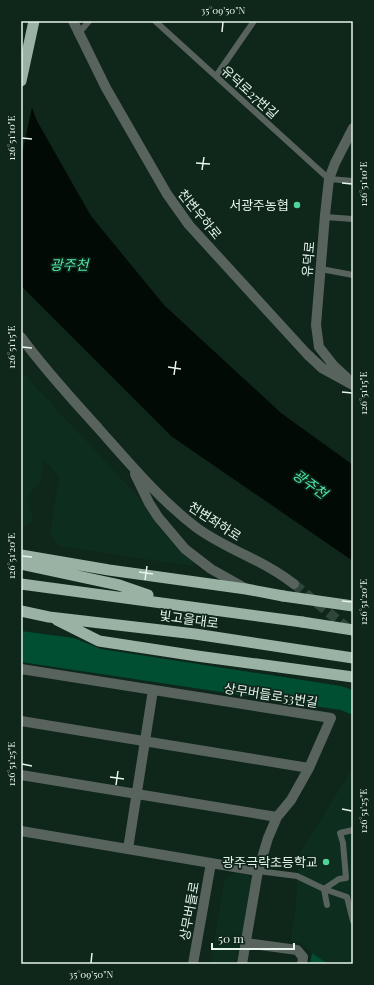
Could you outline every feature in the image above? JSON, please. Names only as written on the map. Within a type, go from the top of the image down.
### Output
[{"type":"highway","points":[[21,80],[34,21]]},
{"type":"highway","points":[[21,555],[110,570],[353,606]]},
{"type":"highway","points":[[21,564],[119,586],[171,603]]},
{"type":"highway","name":"빛고을대로","points":[[21,584],[171,603],[353,630]]},
{"type":"highway","name":"빛고을대로","points":[[21,612],[49,617],[195,634],[353,658]]},
{"type":"highway","points":[[49,617],[99,641],[353,677]]},
{"type":"street","name":"천변우하로","points":[[73,21],[106,88],[167,194],[189,225],[307,354],[322,368],[353,384]]},
{"type":"street","name":"유덕로","points":[[353,128],[336,162],[330,179],[325,217],[316,325],[319,347],[334,366],[353,384]]},
{"type":"street","name":"천변좌하로","points":[[21,337],[61,388],[132,467],[170,505],[198,528],[225,546],[256,560],[294,584]]},
{"type":"street","name":"천변좌하로","points":[[132,467],[149,503],[185,549],[211,569],[246,589]]},
{"type":"street","name":"상무버들로53번길","points":[[21,669],[331,718],[309,768],[291,800],[277,817],[268,838],[258,871]]},
{"type":"street","points":[[128,849],[138,794],[153,690]]},
{"type":"street","points":[[21,721],[309,768]]},
{"type":"street","points":[[21,775],[277,817]]},
{"type":"street","points":[[21,831],[258,871],[242,964]]},
{"type":"street","name":"상무버들로","points":[[193,964],[211,863]]},
{"type":"street","points":[[246,942],[297,950],[303,958],[302,964]]},
{"type":"lane","points":[[79,33],[89,21]]},
{"type":"lane","name":"유덕로27번길","points":[[155,21],[330,179]]},
{"type":"lane","points":[[216,76],[254,21]]},
{"type":"lane","points":[[330,179],[353,181]]},
{"type":"lane","points":[[325,217],[353,219]]},
{"type":"lane","points":[[321,270],[353,276]]},
{"type":"lane","points":[[324,889],[338,880],[346,878],[343,843],[340,833],[353,830]]},
{"type":"lane","points":[[258,871],[297,876],[324,889],[347,897],[353,921]]},
{"type":"lane","points":[[324,889],[326,905]]},
{"type":"shaded area","points":[[21,371],[140,499],[160,529],[181,552],[195,562],[191,566],[58,546],[50,533],[59,477],[44,460],[40,483],[34,488],[28,499],[33,521],[21,527]]},
{"type":"shaded area","name":"광주극락초등학교","points":[[353,768],[353,964],[328,964],[301,943],[291,941],[296,904],[300,853]]},
{"type":"shaded area","points":[[233,873],[248,875],[253,881],[236,964],[210,964],[225,879]]},
{"type":"green space","points":[[21,631],[74,638],[101,649],[341,686],[353,690],[353,715],[341,710],[21,662]]},
{"type":"green space","points":[[312,953],[328,964],[310,964]]},
{"type":"water","name":"광주천","points":[[21,78],[37,121],[91,216],[164,305],[281,413],[353,465],[353,561],[171,436],[21,286]]},
{"type":"pier","points":[[21,76],[23,77],[33,103],[21,158]]},
{"type":"tunnel","points":[[294,584],[351,631]]},
{"type":"place","name":"서광주농협","points":[[297,205]]},
{"type":"place","name":"광주극락초등학교","points":[[326,862]]}]
